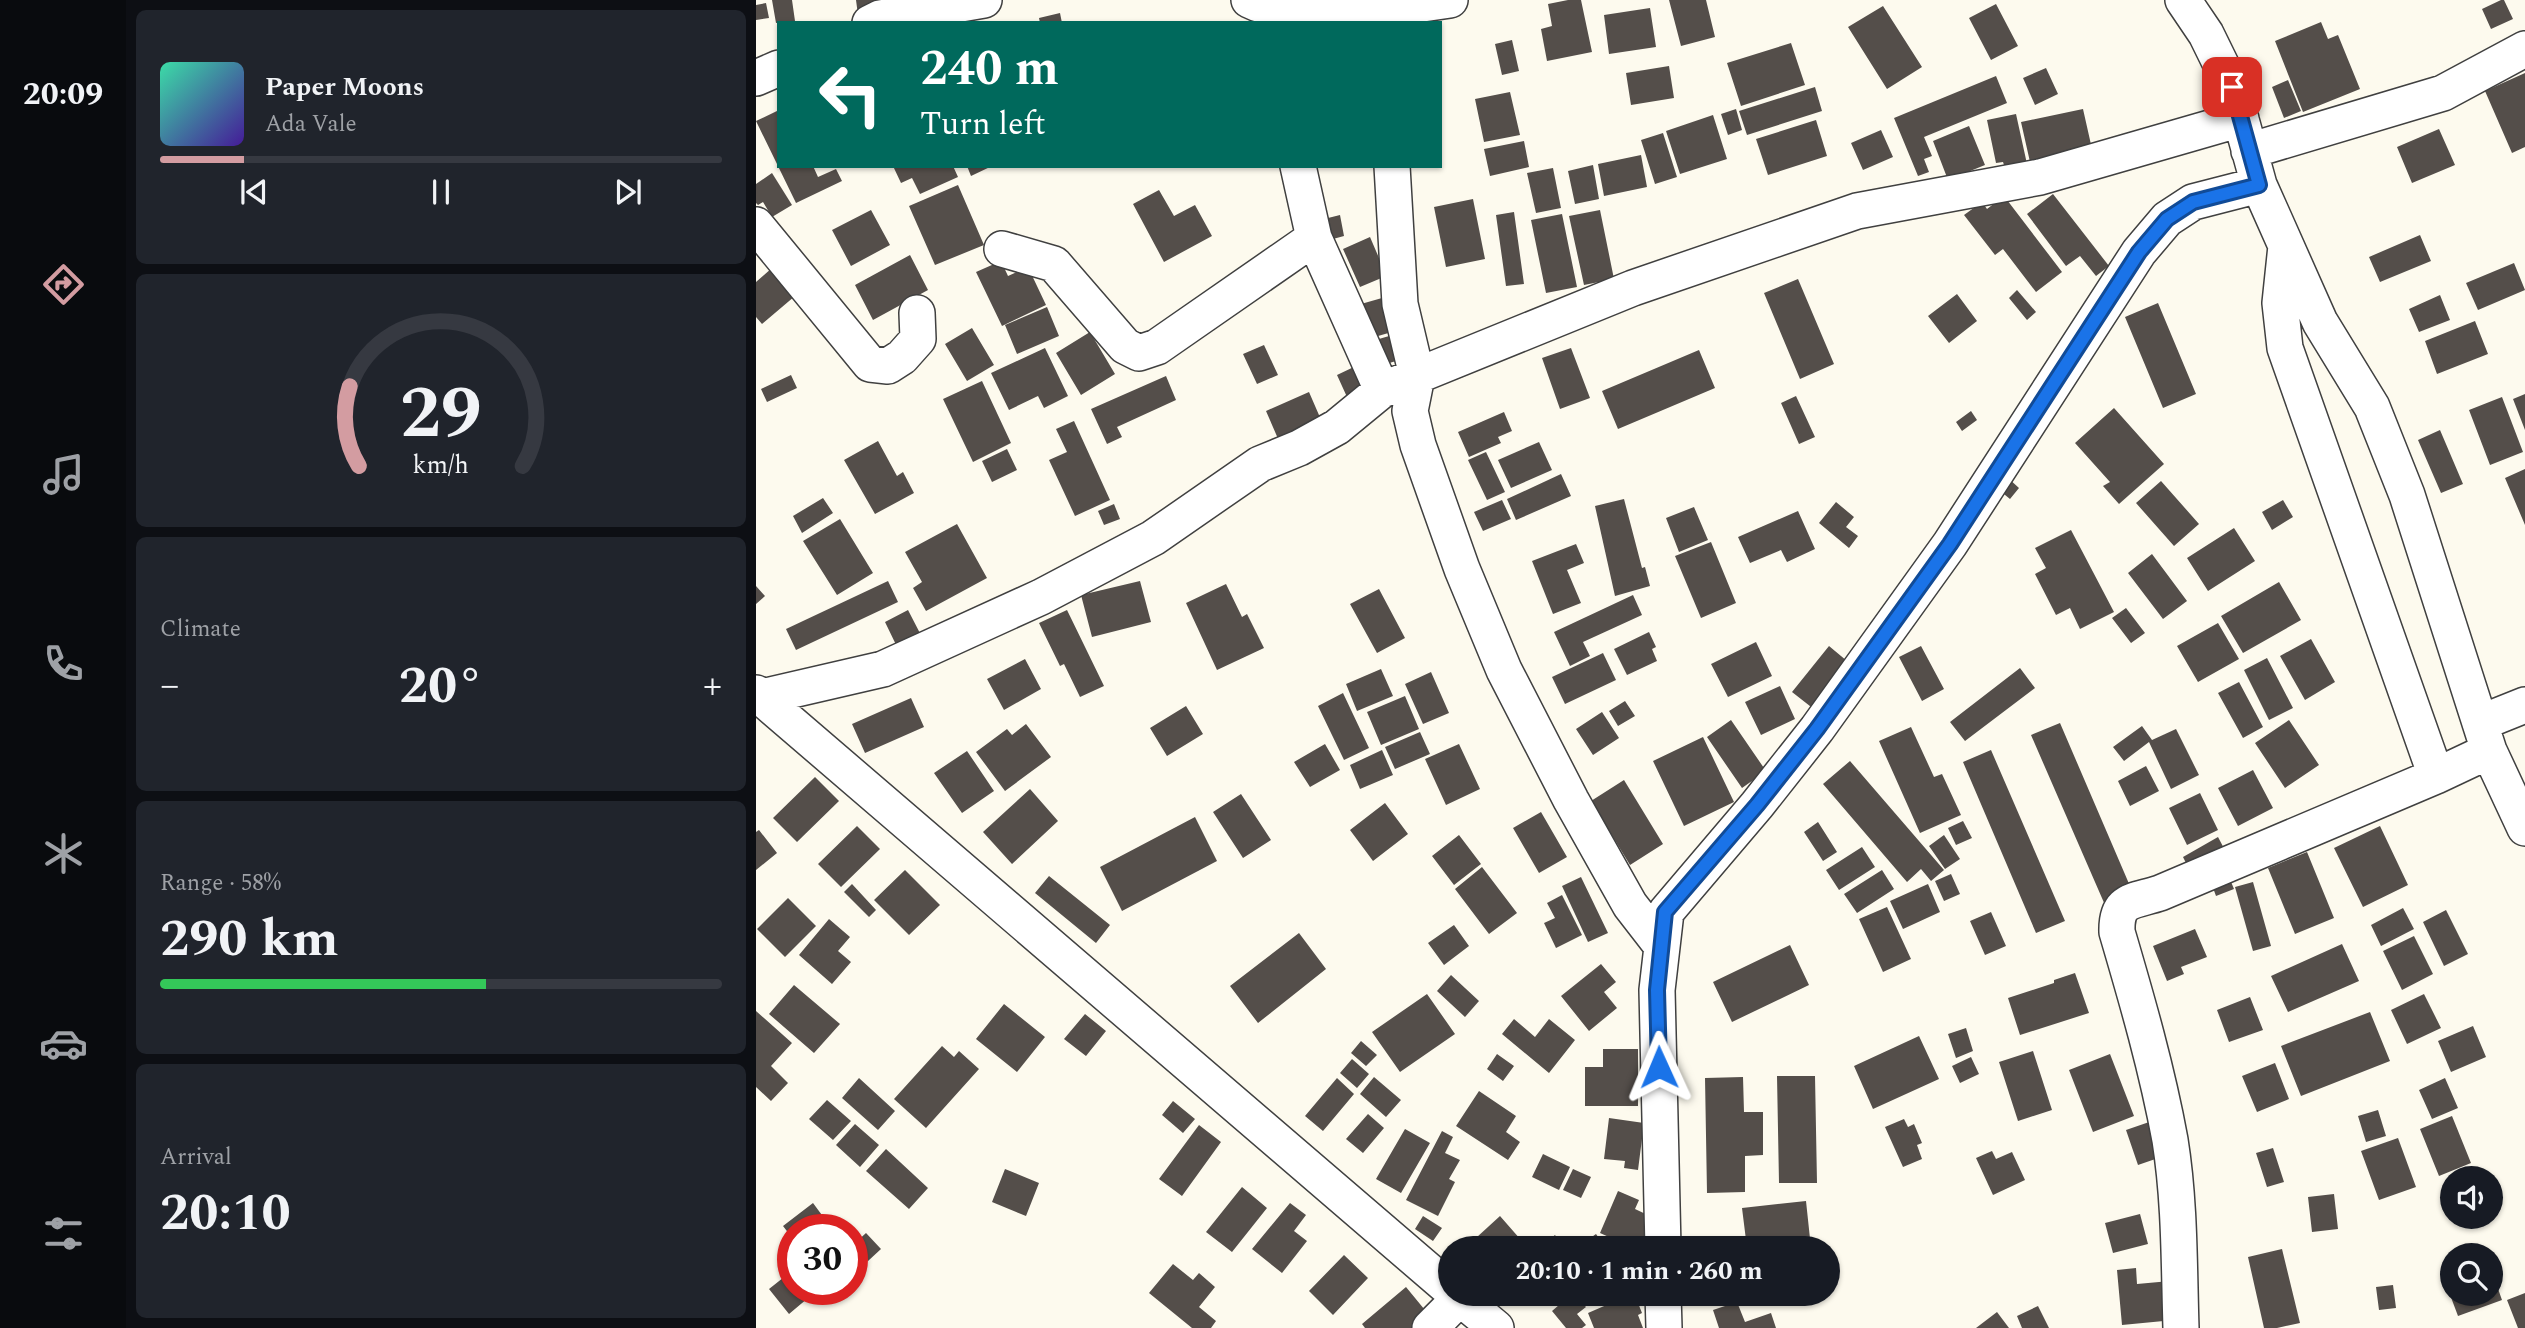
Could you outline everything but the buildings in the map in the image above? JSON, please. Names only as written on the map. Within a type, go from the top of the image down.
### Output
[{"type":"street","points":[[874,21],[984,0]]},
{"type":"street","points":[[1249,0],[1258,4],[1413,9],[1450,0]]},
{"type":"street","points":[[2183,0],[2206,34],[2232,87],[2259,185],[2320,322],[2372,407],[2407,495],[2485,737],[2525,828]]},
{"type":"street","points":[[759,695],[883,669],[1041,597],[1153,538],[1260,464],[1299,448],[1337,427],[1382,390],[1633,288],[1857,211],[2040,177],[2444,93],[2525,49]]},
{"type":"street","points":[[756,78],[777,69]]},
{"type":"street","points":[[1298,168],[1314,238],[1382,390]]},
{"type":"street","points":[[1392,168],[1400,304],[1417,376],[1410,411],[1418,445],[1462,569],[1504,670],[1571,800],[1630,905],[1661,945]]},
{"type":"street","points":[[1662,1236],[1657,990],[1665,912],[1757,805],[1817,729],[1950,544],[2139,252],[2167,219],[2193,202],[2259,185]]},
{"type":"street","points":[[756,225],[870,363],[888,366],[910,348],[918,339],[917,313]]},
{"type":"street","points":[[1002,249],[1054,264],[1125,346],[1139,353],[1157,347],[1314,238]]},
{"type":"street","points":[[2286,245],[2280,303],[2285,348],[2435,776]]},
{"type":"street","points":[[759,695],[1438,1279]]},
{"type":"street","points":[[2181,1328],[2176,1191],[2170,1142],[2154,1066],[2117,932],[2116,915],[2124,905],[2160,893],[2435,776],[2525,705]]},
{"type":"street","points":[[1430,1328],[1446,1306]]},
{"type":"street","points":[[1469,1306],[1496,1328]]},
{"type":"street","points":[[1664,1306],[1664,1328]]},
{"type":"route","points":[[1659,1067],[1657,990],[1665,912],[1757,805],[1817,729],[1950,544],[2139,252],[2167,219],[2193,202],[2259,185],[2232,87]]}]
